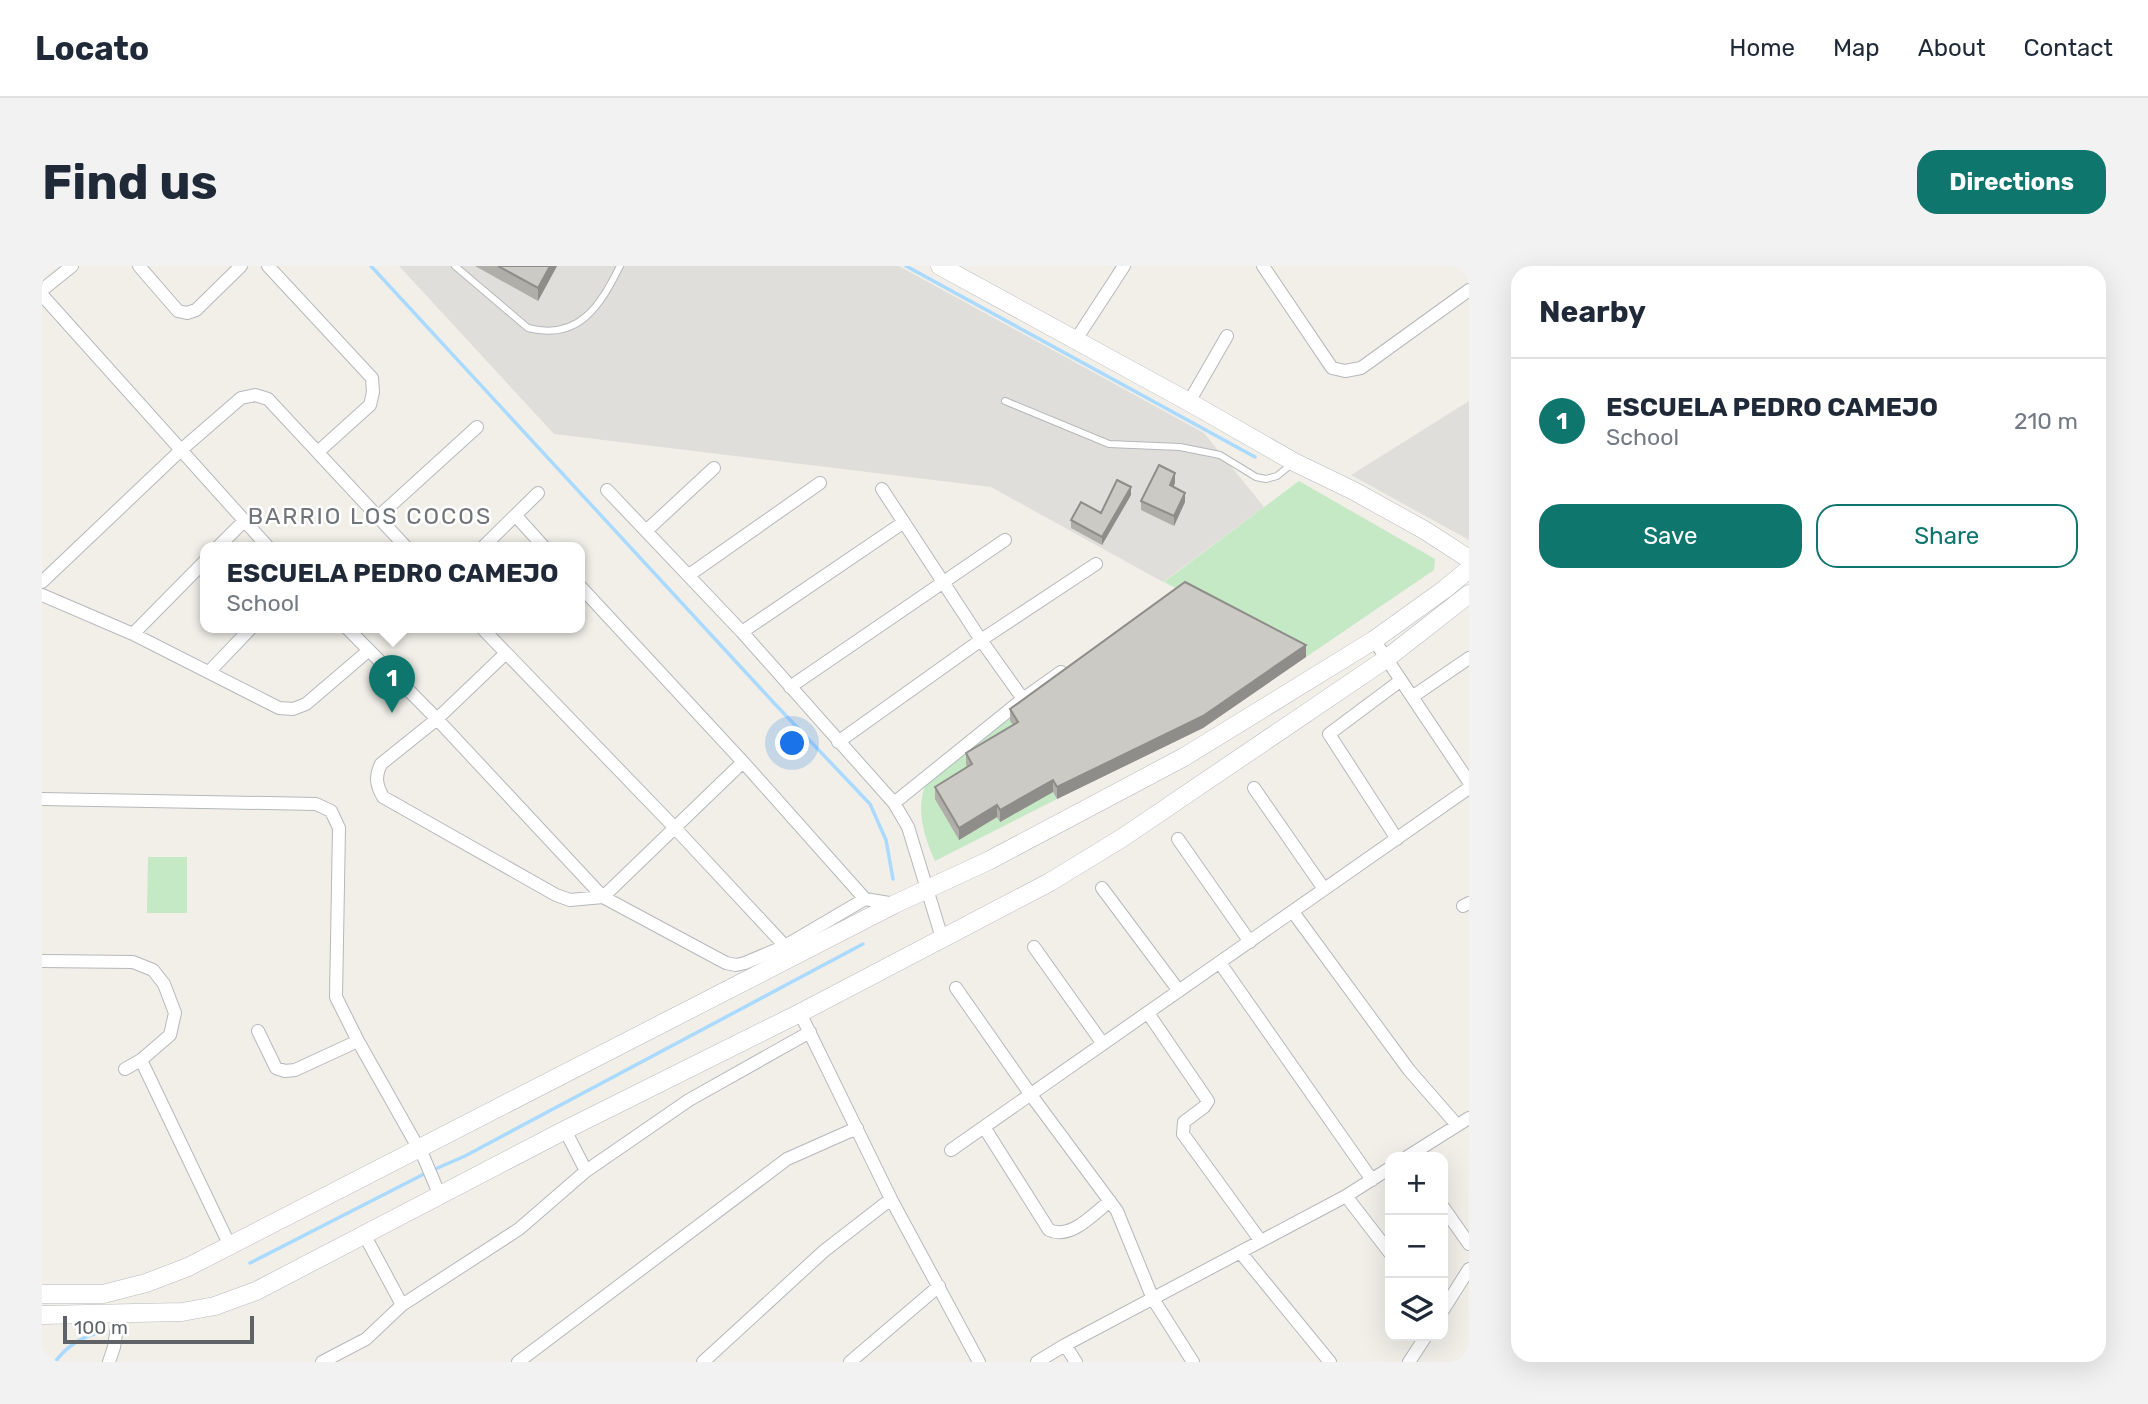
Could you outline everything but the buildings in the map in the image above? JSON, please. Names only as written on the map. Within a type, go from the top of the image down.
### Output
[{"type":"main road","points":[[940,266],[1294,462],[1366,497],[1469,559]]},
{"type":"main road","points":[[42,1315],[183,1312],[215,1306],[256,1292],[365,1236],[438,1191],[800,1013],[1050,882],[1122,838],[1386,659],[1456,596],[1469,569]]},
{"type":"main road","points":[[42,1294],[103,1294],[146,1283],[178,1271],[422,1154],[895,904],[988,861],[1184,757],[1374,640],[1456,596]]},
{"type":"street","points":[[42,290],[72,266]]},
{"type":"street","points":[[139,266],[178,311],[187,313],[196,310],[241,266]]},
{"type":"street","points":[[268,266],[372,378],[370,405],[319,451]]},
{"type":"street","points":[[1075,341],[1124,266]]},
{"type":"street","points":[[1263,266],[1332,368],[1345,371],[1361,368],[1469,290]]},
{"type":"street","points":[[42,295],[263,542]]},
{"type":"street","points":[[1189,402],[1227,337]]},
{"type":"street","points":[[42,582],[181,450],[241,398],[255,395],[268,399],[401,542]]},
{"type":"street","points":[[378,517],[477,427]]},
{"type":"street","points":[[646,531],[714,468]]},
{"type":"street","points":[[689,575],[820,483]]},
{"type":"street","points":[[882,489],[1023,699]]},
{"type":"street","points":[[607,490],[742,632],[894,803],[908,827],[942,938]]},
{"type":"street","points":[[487,542],[538,493]]},
{"type":"street","points":[[516,516],[539,542]]},
{"type":"street","points":[[223,542],[244,521]]},
{"type":"street","points":[[742,632],[904,522]]},
{"type":"street","points":[[790,687],[1005,540]]},
{"type":"street","points":[[838,742],[981,640],[1096,564]]},
{"type":"street","points":[[134,634],[200,566]]},
{"type":"street","points":[[585,591],[743,762],[865,900]]},
{"type":"street","points":[[42,595],[134,634],[279,708],[293,709],[306,704],[368,651]]},
{"type":"street","points":[[209,672],[246,633]]},
{"type":"street","points":[[352,633],[437,719],[603,897],[726,963],[745,963],[785,946],[865,900],[895,904]]},
{"type":"street","points":[[487,633],[785,946]]},
{"type":"street","points":[[1374,640],[1469,782]]},
{"type":"street","points":[[506,654],[437,719],[381,764],[378,788],[383,797],[556,895],[570,900],[603,897],[743,762]]},
{"type":"street","points":[[1412,697],[1469,658]]},
{"type":"street","points":[[894,803],[919,780],[1068,667]]},
{"type":"street","points":[[1397,839],[1329,738],[1329,734],[1400,681]]},
{"type":"street","points":[[1254,788],[1324,889]]},
{"type":"street","points":[[951,1150],[1469,788]]},
{"type":"street","points":[[42,799],[316,804],[331,811],[339,828],[336,998],[422,1154],[438,1191]]},
{"type":"street","points":[[1178,839],[1250,942]]},
{"type":"street","points":[[1102,888],[1179,991]]},
{"type":"street","points":[[1293,912],[1409,1070],[1457,1125]]},
{"type":"street","points":[[1034,947],[1103,1044]]},
{"type":"street","points":[[42,961],[133,962],[153,970],[164,984],[175,1013],[170,1035],[141,1060],[125,1069]]},
{"type":"street","points":[[1220,962],[1372,1180]]},
{"type":"street","points":[[956,988],[1117,1211],[1153,1299],[1193,1362]]},
{"type":"street","points":[[800,1013],[891,1199],[979,1362]]},
{"type":"street","points":[[1148,1013],[1208,1101],[1184,1122],[1183,1134],[1260,1240]]},
{"type":"street","points":[[258,1031],[276,1068],[285,1071],[295,1070],[358,1041]]},
{"type":"street","points":[[322,1362],[366,1339],[402,1306],[519,1229],[586,1171],[689,1100],[810,1032]]},
{"type":"street","points":[[141,1060],[230,1245]]},
{"type":"street","points":[[1415,1152],[1469,1118]]},
{"type":"street","points":[[984,1127],[1049,1230],[1058,1234],[1068,1232],[1110,1201]]},
{"type":"street","points":[[519,1362],[787,1159],[857,1129]]},
{"type":"street","points":[[565,1130],[586,1171]]},
{"type":"street","points":[[1037,1362],[1346,1196],[1385,1171]]},
{"type":"street","points":[[1346,1196],[1385,1247]]},
{"type":"street","points":[[703,1362],[824,1251],[891,1199]]},
{"type":"street","points":[[1448,1215],[1469,1244]]},
{"type":"street","points":[[365,1236],[402,1306]]},
{"type":"street","points":[[1240,1252],[1330,1362]]},
{"type":"street","points":[[1448,1302],[1469,1269]]},
{"type":"street","points":[[850,1362],[939,1286]]},
{"type":"street","points":[[109,1362],[119,1314]]},
{"type":"street","points":[[1409,1362],[1423,1341]]},
{"type":"street","points":[[1065,1345],[1076,1362]]},
{"type":"lane","points":[[455,266],[528,328],[544,332],[557,331],[584,320],[604,299],[620,266]]},
{"type":"lane","points":[[1005,401],[1109,444],[1180,447],[1207,453],[1220,456],[1256,477],[1266,479],[1277,476],[1294,462]]},
{"type":"shaded area","points":[[399,266],[899,266],[1204,433],[1264,507],[1163,582],[991,487],[554,434]]},
{"type":"shaded area","points":[[1469,401],[1469,540],[1351,475]]},
{"type":"green space","points":[[1299,481],[1435,559],[1434,570],[1306,657],[1164,582]]},
{"type":"green space","points":[[1009,719],[1057,799],[935,861],[927,840],[921,809],[924,788],[929,777]]},
{"type":"green space","points":[[148,857],[187,857],[187,913],[147,913]]},
{"type":"waterway","points":[[371,266],[870,804],[886,840],[893,879]]},
{"type":"waterway","points":[[906,266],[1255,457]]},
{"type":"waterway","points":[[433,1170],[465,1156],[863,944]]},
{"type":"waterway","points":[[250,1263],[426,1173]]},
{"type":"waterway","points":[[55,1362],[76,1342],[102,1332]]},
{"type":"place","name":"ESCUELA PEDRO CAMEJO","points":[[392,713]]},
{"type":"district","name":"BARRIO LOS COCOS","points":[[370,516]]}]
